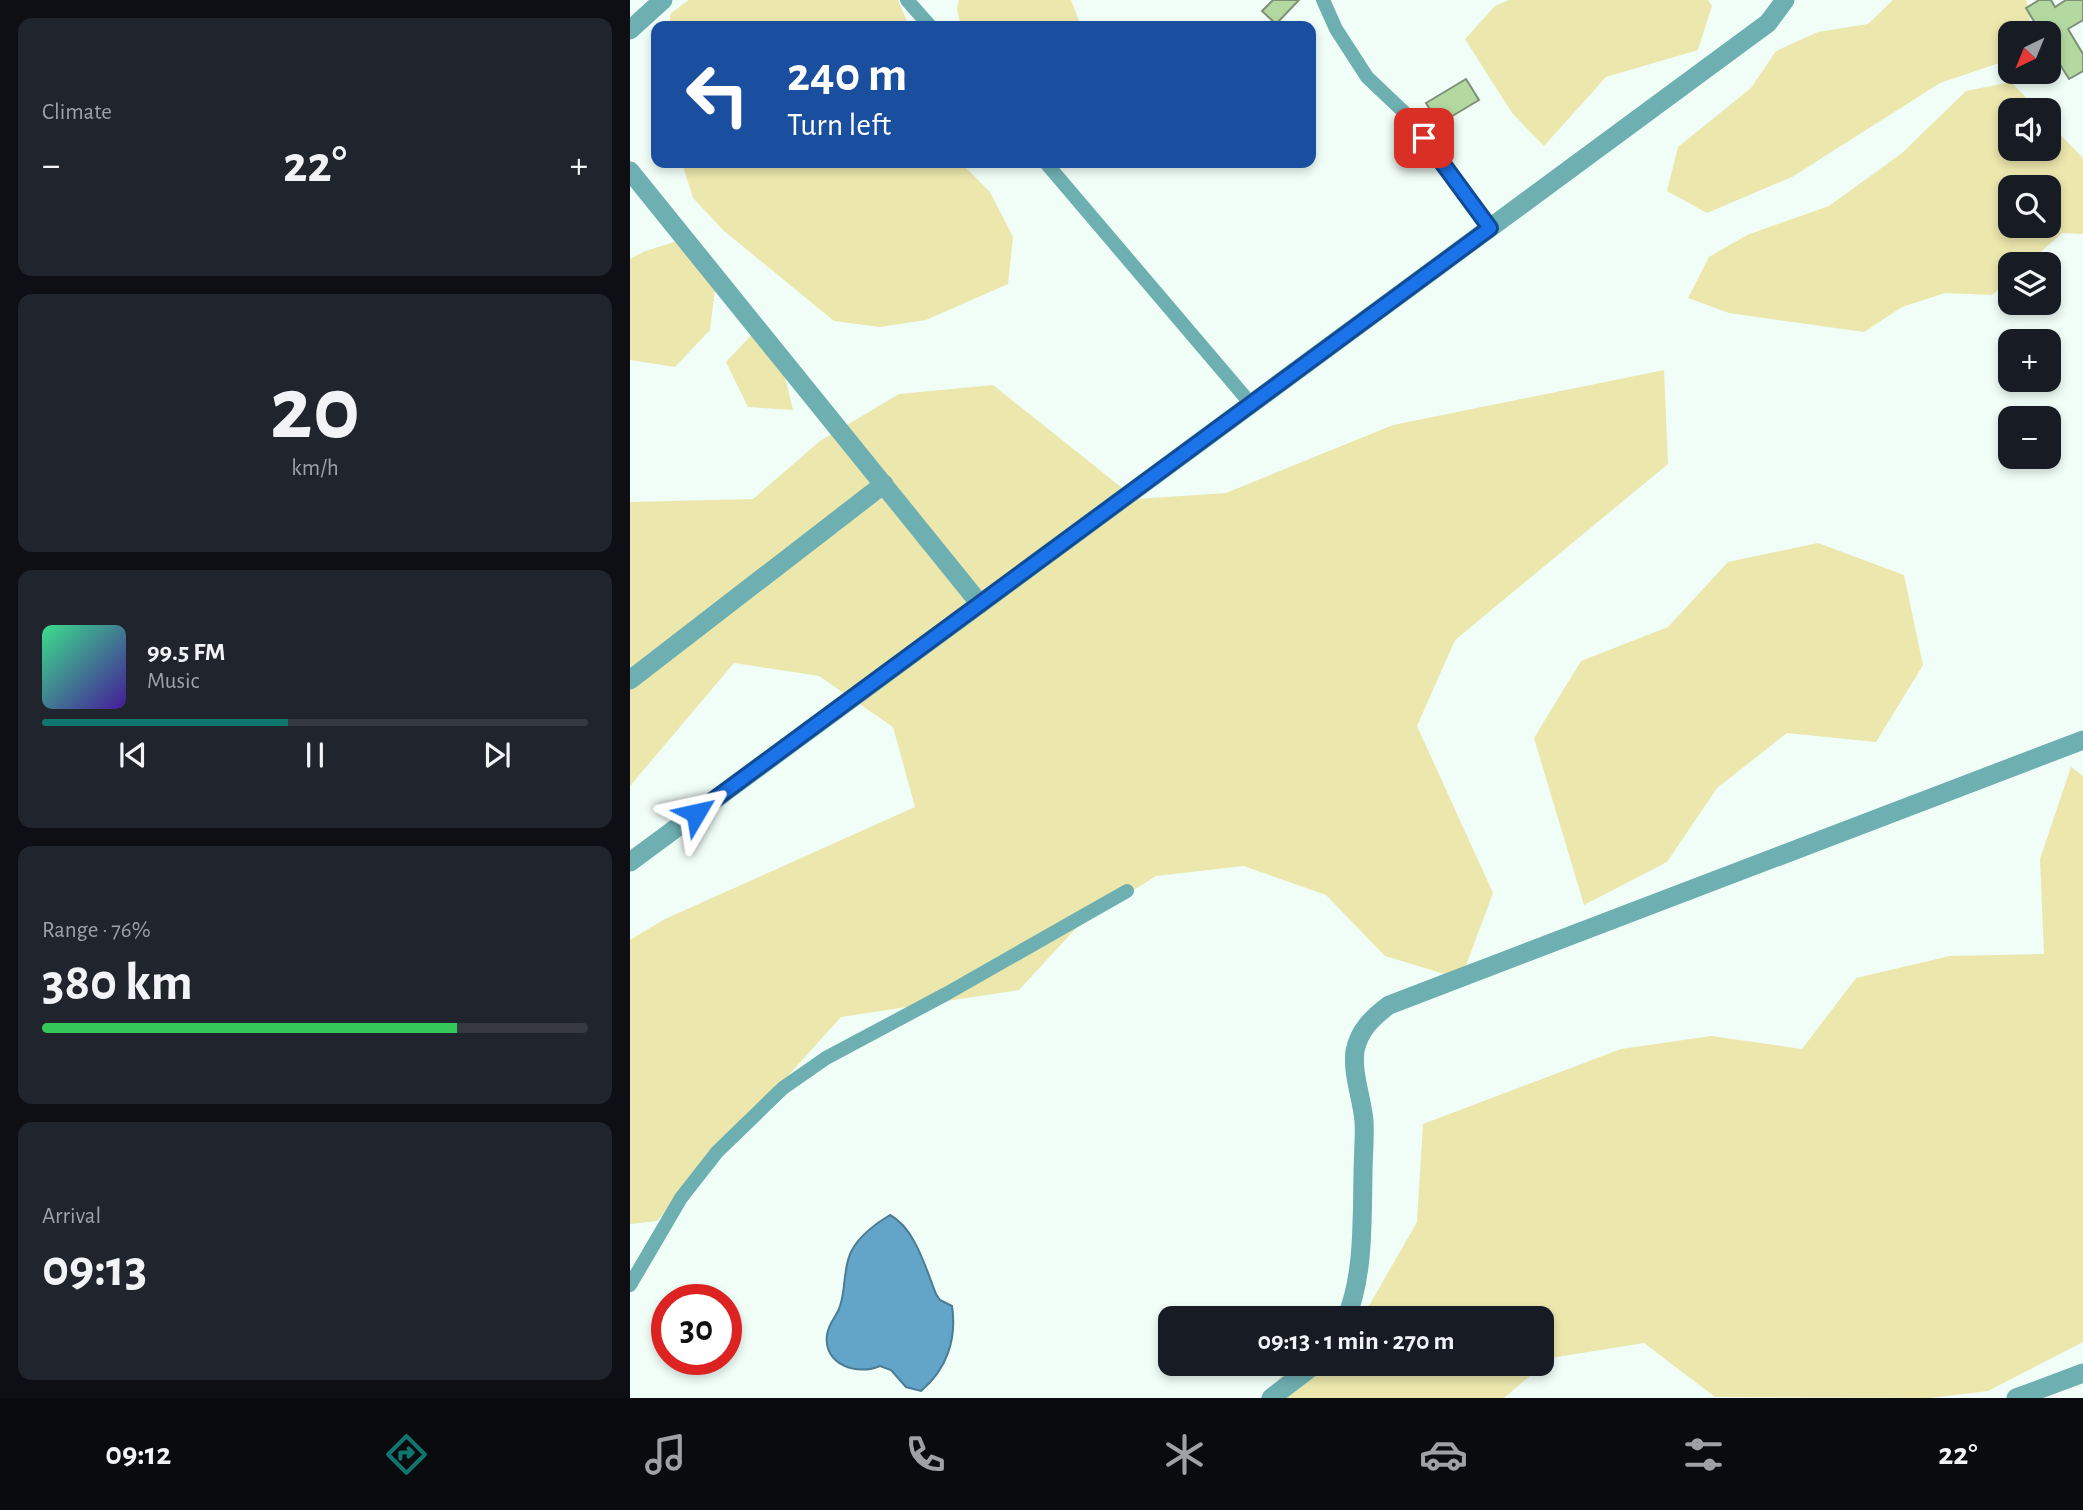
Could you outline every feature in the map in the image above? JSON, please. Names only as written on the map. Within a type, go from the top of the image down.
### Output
[{"type":"street","points":[[630,30],[663,0]]},
{"type":"street","points":[[630,862],[1768,23],[1785,0]]},
{"type":"street","points":[[630,171],[980,604]]},
{"type":"street","points":[[630,680],[884,484]]},
{"type":"street","points":[[1352,1306],[1362,1209],[1364,1120],[1356,1075],[1355,1051],[1361,1034],[1372,1017],[1389,1005],[2083,740]]},
{"type":"street","points":[[2016,1398],[2083,1373]]},
{"type":"street","points":[[1271,1398],[1300,1376]]},
{"type":"lane","points":[[907,0],[926,21]]},
{"type":"lane","points":[[1323,0],[1336,29],[1367,77],[1407,115],[1490,228]]},
{"type":"lane","points":[[1050,168],[1251,404]]},
{"type":"lane","points":[[630,1285],[681,1198],[717,1152],[783,1088],[826,1058],[946,994],[1127,891]]},
{"type":"shaded area","points":[[689,0],[898,0],[907,21],[670,21],[670,14]]},
{"type":"shaded area","points":[[959,0],[1071,0],[1079,21],[960,21],[957,9]]},
{"type":"shaded area","points":[[1509,0],[1708,0],[1712,6],[1698,50],[1606,77],[1544,146],[1512,113],[1465,39],[1495,6]]},
{"type":"shaded area","points":[[1893,0],[2026,0],[2031,16],[2029,21],[1998,21],[1998,63],[1940,83],[1792,177],[1707,213],[1667,191],[1678,147],[1751,88],[1776,51],[1818,32],[1868,24]]},
{"type":"shaded area","points":[[2013,84],[2026,98],[1998,98],[1998,161],[2061,161],[2061,135],[2083,158],[2083,234],[2061,234],[2061,175],[1998,175],[1998,238],[2056,238],[2041,252],[1998,252],[1998,290],[1992,295],[1945,293],[1902,307],[1864,332],[1729,313],[1688,298],[1709,257],[1747,235],[1829,206],[1902,153],[1966,91]]},
{"type":"shaded area","points":[[684,168],[966,168],[990,192],[1013,237],[1008,284],[926,320],[880,327],[834,321],[724,231],[693,198]]},
{"type":"shaded area","points":[[686,238],[716,281],[710,330],[675,367],[630,360],[630,259]]},
{"type":"shaded area","points":[[758,328],[782,364],[793,410],[748,407],[726,362]]},
{"type":"shaded area","points":[[1664,370],[1668,464],[1455,640],[1417,726],[1493,893],[1461,979],[1385,956],[1326,895],[1244,866],[1156,876],[1079,925],[1019,990],[841,1017],[657,1221],[630,1224],[630,940],[665,919],[915,807],[893,727],[819,676],[734,663],[630,786],[630,502],[753,499],[820,441],[899,394],[993,385],[1136,499],[1226,493],[1393,425]]},
{"type":"shaded area","points":[[1818,543],[1904,575],[1923,665],[1876,742],[1787,733],[1717,788],[1667,862],[1584,905],[1534,738],[1581,661],[1668,627],[1728,562]]},
{"type":"shaded area","points":[[2071,767],[2083,776],[2083,1342],[1988,1391],[1930,1398],[1715,1397],[1644,1343],[1554,1358],[1554,1306],[1367,1306],[1417,1222],[1423,1124],[1621,1049],[1711,1036],[1802,1049],[1856,978],[1950,956],[2044,954],[2040,859]]},
{"type":"shaded area","points":[[1281,1376],[1530,1376],[1504,1398],[1265,1398]]},
{"type":"water","points":[[890,1215],[899,1221],[913,1239],[940,1300],[952,1306],[953,1330],[948,1353],[938,1373],[921,1391],[906,1387],[891,1370],[880,1366],[862,1370],[844,1366],[830,1354],[827,1345],[828,1331],[840,1306],[851,1252],[868,1231]]},
{"type":"building","points":[[1273,0],[1299,0],[1279,21],[1273,21],[1262,11]]},
{"type":"building","points":[[2039,0],[2051,0],[2055,7],[2066,0],[2083,0],[2083,20],[2068,29],[2083,54],[2083,71],[2069,79],[2062,68],[2062,21],[2034,21],[2026,8]]},
{"type":"building","points":[[1466,79],[1479,100],[1439,124],[1426,103]]},
{"type":"route","points":[[696,813],[1490,228],[1424,138]]}]
